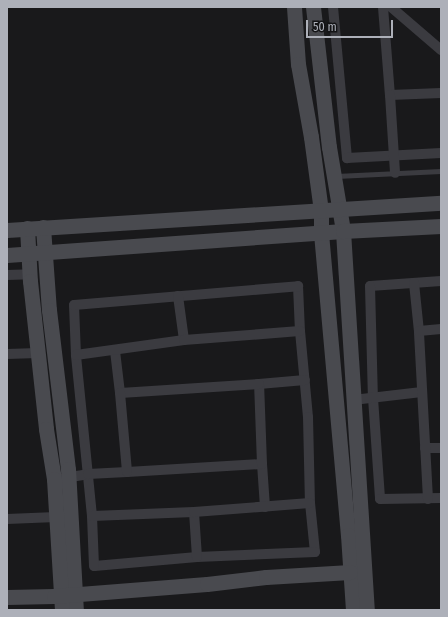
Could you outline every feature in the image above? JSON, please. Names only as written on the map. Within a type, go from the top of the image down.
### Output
[{"type":"street","points":[[294,7],[298,64],[311,137],[321,211],[321,234],[353,610]]},
{"type":"street","points":[[313,7],[329,147],[341,209],[343,231],[367,610]]},
{"type":"street","points":[[333,7],[347,158],[441,153]]},
{"type":"street","points":[[383,7],[395,173]]},
{"type":"street","points":[[391,7],[441,50]]},
{"type":"street","points":[[390,95],[441,93]]},
{"type":"street","points":[[329,147],[345,147]]},
{"type":"street","points":[[7,230],[441,203]]},
{"type":"street","points":[[7,256],[321,234],[343,231],[441,226]]},
{"type":"street","points":[[27,228],[30,274],[46,429],[61,478],[56,517],[66,600],[76,610]]},
{"type":"street","points":[[43,228],[61,478],[66,600]]},
{"type":"street","points":[[7,275],[30,274]]},
{"type":"street","points":[[441,281],[370,286],[373,398],[380,499],[441,498]]},
{"type":"street","points":[[414,283],[419,331],[428,499]]},
{"type":"street","points":[[298,286],[300,331],[308,417],[310,503],[315,552],[198,557],[94,566],[92,516],[76,355],[74,305],[298,286]]},
{"type":"street","points":[[178,296],[184,340]]},
{"type":"street","points":[[419,331],[441,329]]},
{"type":"street","points":[[76,355],[116,351],[184,340],[300,331]]},
{"type":"street","points":[[116,351],[127,472]]},
{"type":"street","points":[[7,354],[38,353]]},
{"type":"street","points":[[120,393],[305,380]]},
{"type":"street","points":[[259,384],[265,507]]},
{"type":"street","points":[[353,400],[422,392]]},
{"type":"street","points":[[425,448],[441,448]]},
{"type":"street","points":[[61,478],[88,474],[262,464]]},
{"type":"street","points":[[92,516],[194,512],[310,503]]},
{"type":"street","points":[[194,512],[198,557]]},
{"type":"street","points":[[7,519],[56,517]]},
{"type":"street","points":[[7,597],[66,600],[266,577],[350,572]]},
{"type":"lane","points":[[334,176],[441,171]]}]
